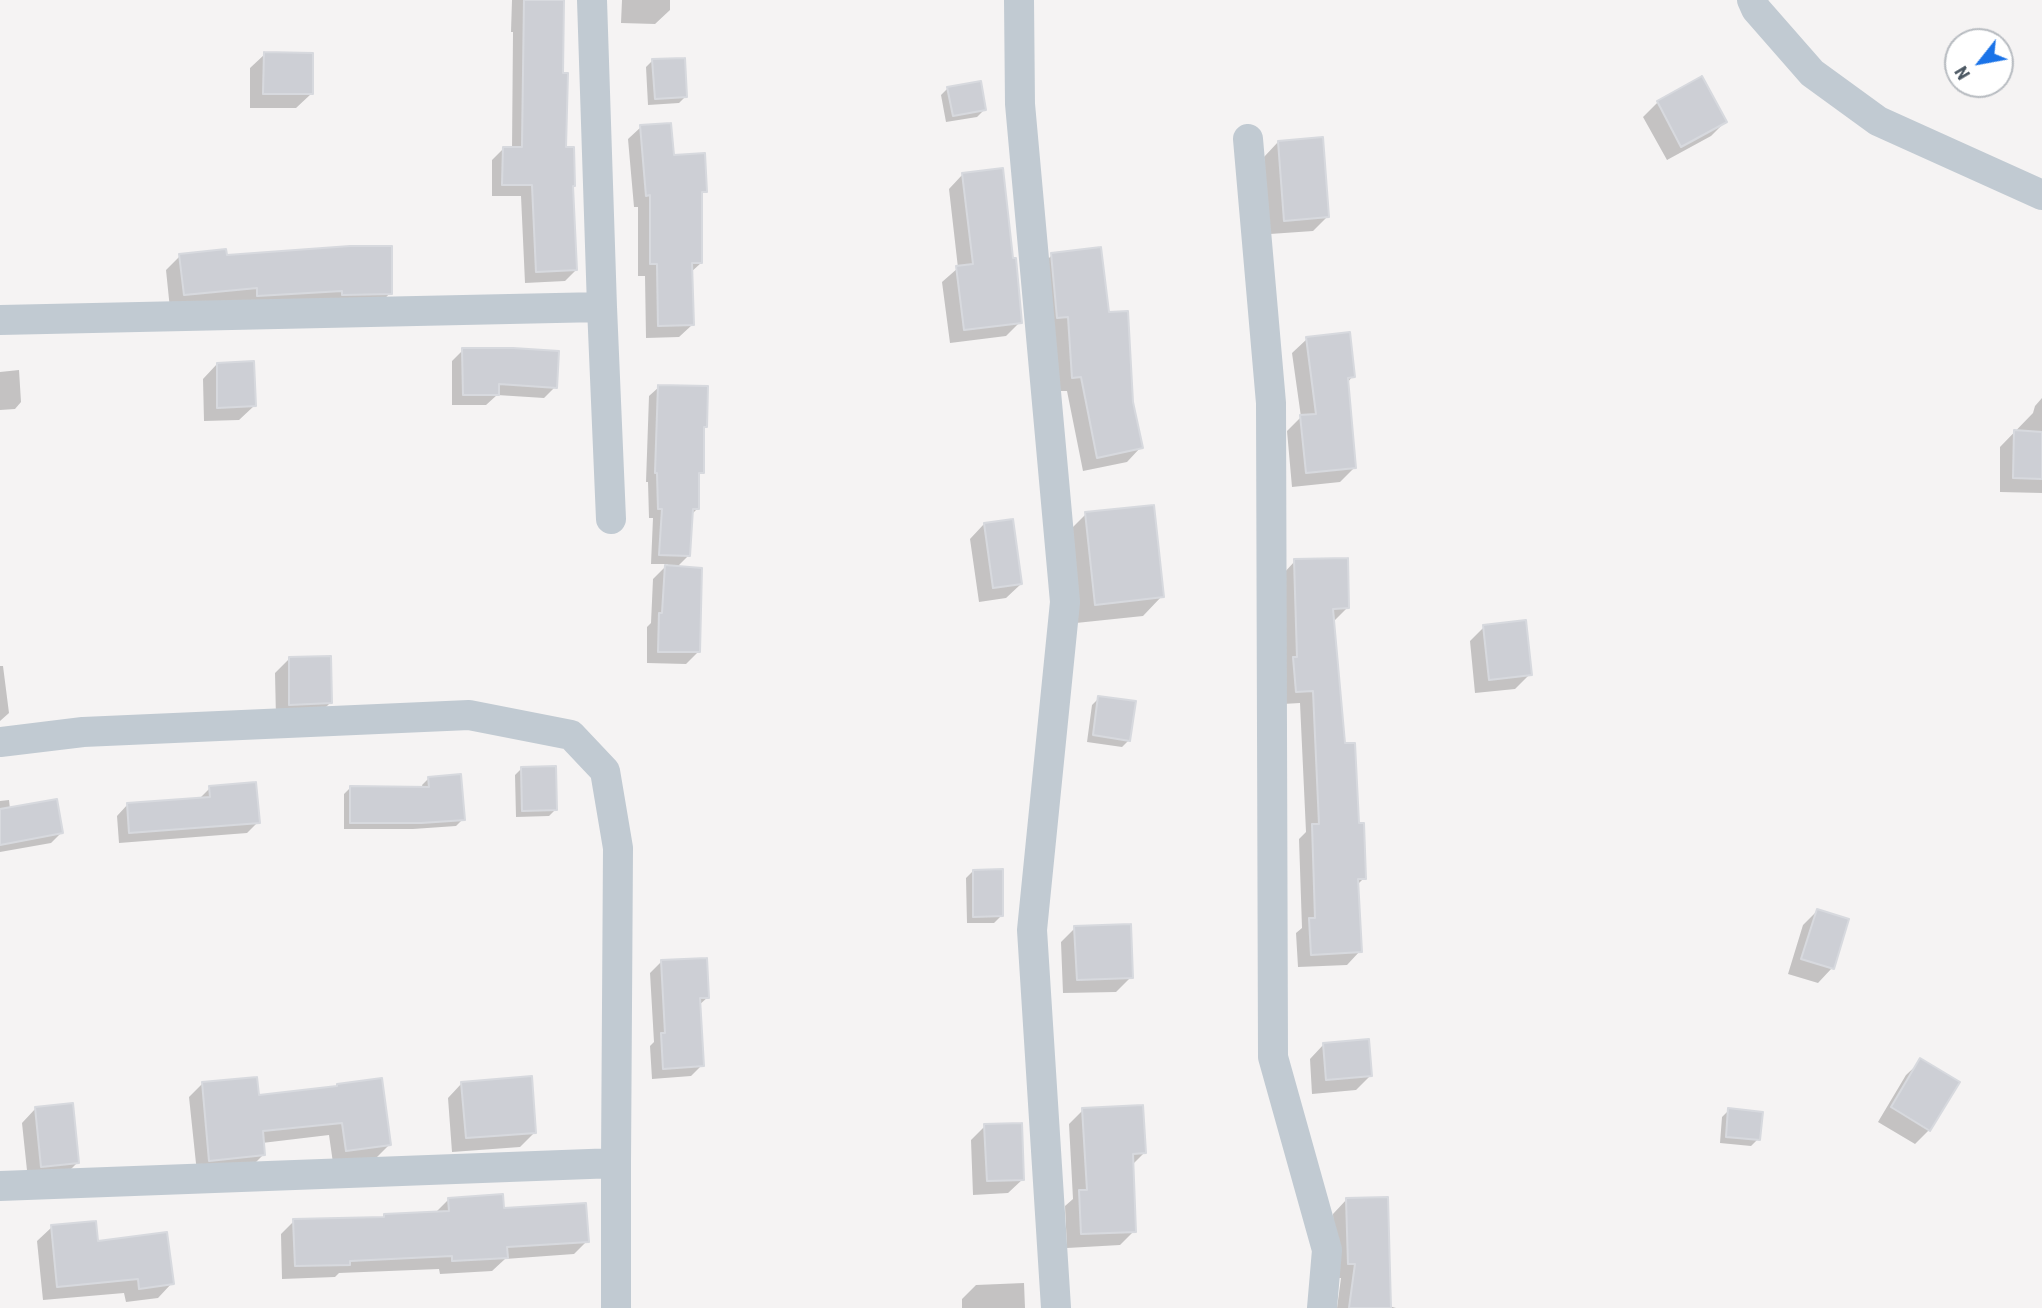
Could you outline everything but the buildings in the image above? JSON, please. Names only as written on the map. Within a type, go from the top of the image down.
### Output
[{"type":"street","points":[[592,0],[611,519]]},
{"type":"street","points":[[1019,0],[1020,104],[1065,602],[1032,930],[1056,1308]]},
{"type":"street","points":[[1752,0],[1756,9],[1812,73],[1878,121],[2042,195]]},
{"type":"street","points":[[1248,139],[1270,403],[1273,1057],[1327,1250],[1322,1308]]},
{"type":"street","points":[[0,320],[602,307]]},
{"type":"street","points":[[0,742],[83,732],[469,715],[571,735],[605,771],[618,848],[616,1308]]},
{"type":"street","points":[[0,1186],[616,1163]]}]
